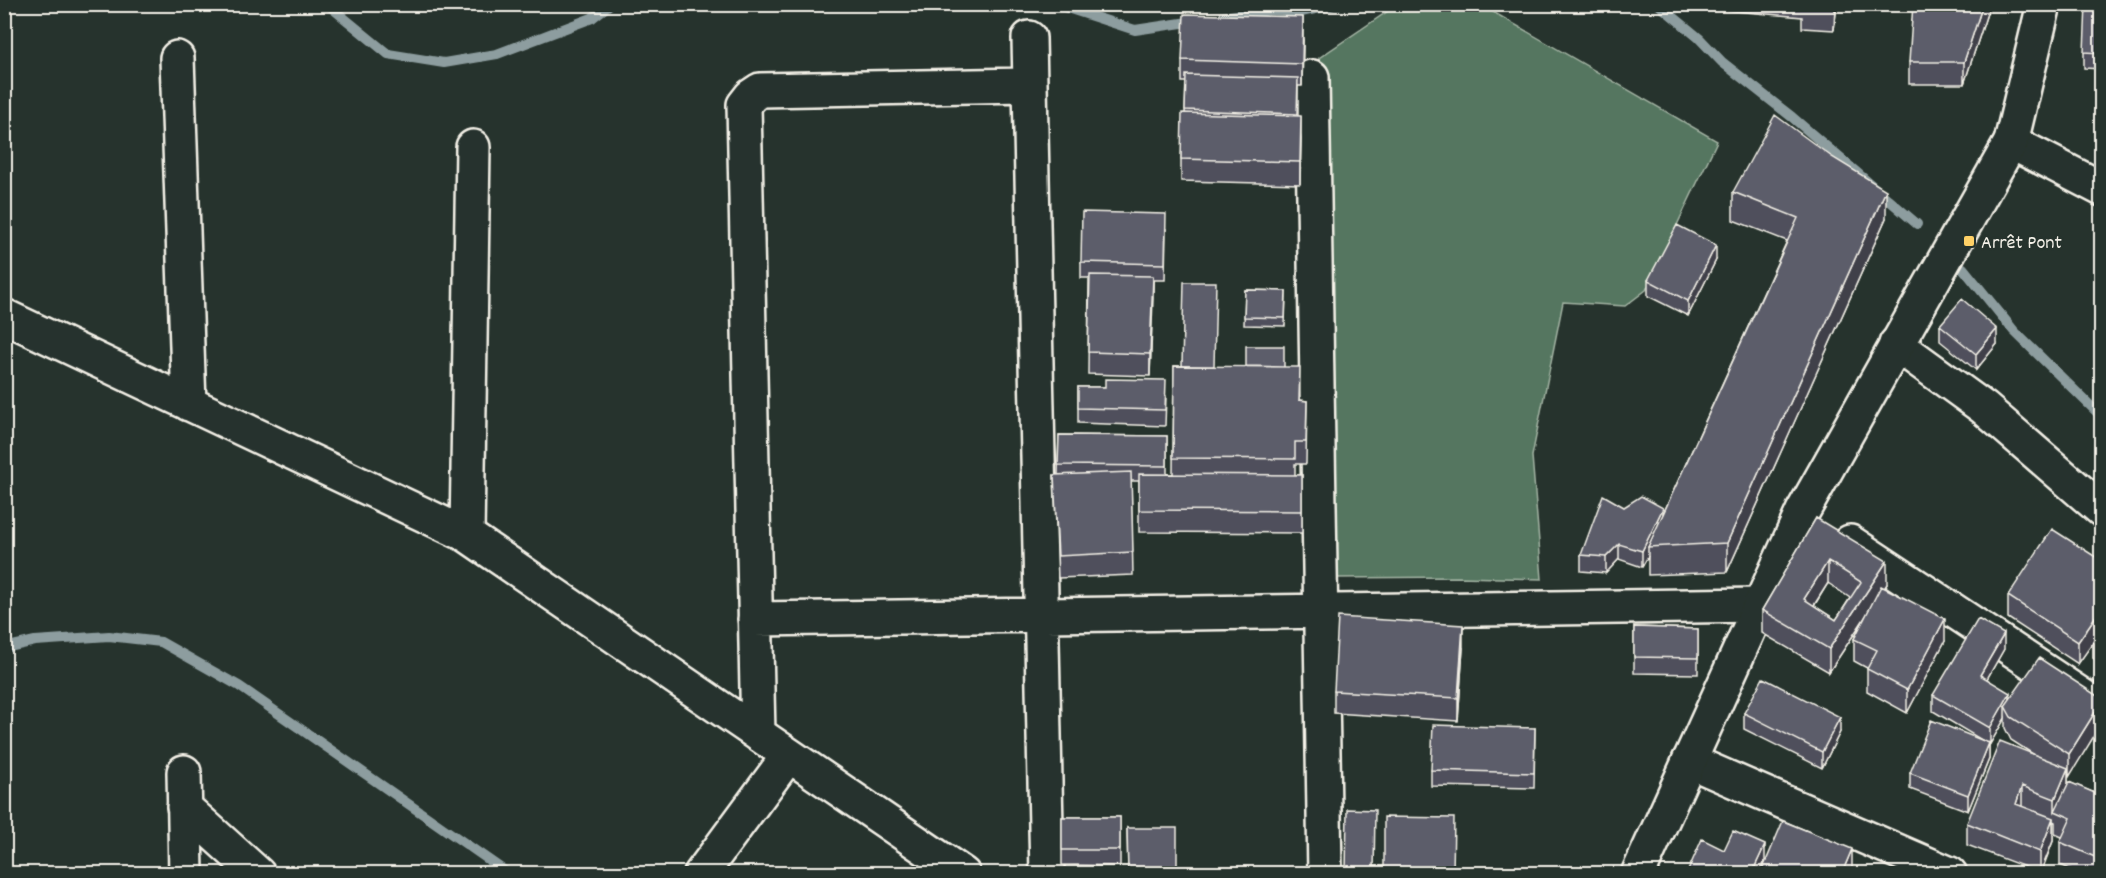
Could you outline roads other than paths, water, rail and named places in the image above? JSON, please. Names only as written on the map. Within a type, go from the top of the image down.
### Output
[{"type":"street","points":[[1638,873],[1803,511],[2011,142],[2044,4]]},
{"type":"street","points":[[1029,38],[1047,873]]},
{"type":"street","points":[[177,58],[189,404]]},
{"type":"street","points":[[1312,77],[1325,873]]},
{"type":"street","points":[[758,734],[744,105],[760,90],[1030,85]]},
{"type":"street","points":[[2011,142],[2102,189]]},
{"type":"street","points":[[467,536],[472,147]]},
{"type":"street","points":[[4,316],[467,536],[963,873]]},
{"type":"street","points":[[1896,344],[1984,408],[2102,510]]},
{"type":"street","points":[[1803,511],[2102,709]]},
{"type":"street","points":[[755,619],[1760,605]]},
{"type":"street","points":[[701,873],[789,755]]},
{"type":"street","points":[[1689,761],[1897,863],[1950,873]]},
{"type":"street","points":[[184,772],[186,873]]},
{"type":"street","points":[[184,807],[258,873]]},
{"type":"waterway","points":[[327,4],[388,54],[444,63],[497,54],[592,18],[610,4]]},
{"type":"waterway","points":[[1055,4],[1135,30],[1195,21]]},
{"type":"waterway","points":[[1223,17],[1271,10],[1301,12],[1338,4]]},
{"type":"waterway","points":[[1658,4],[1699,38],[1722,62],[1792,117],[1917,224]]},
{"type":"waterway","points":[[1963,268],[2014,331],[2102,417]]},
{"type":"waterway","points":[[4,648],[35,641],[109,636],[161,642],[239,686],[509,874]]},
{"type":"place","name":"Arrêt Pont","points":[[1969,241]]}]
